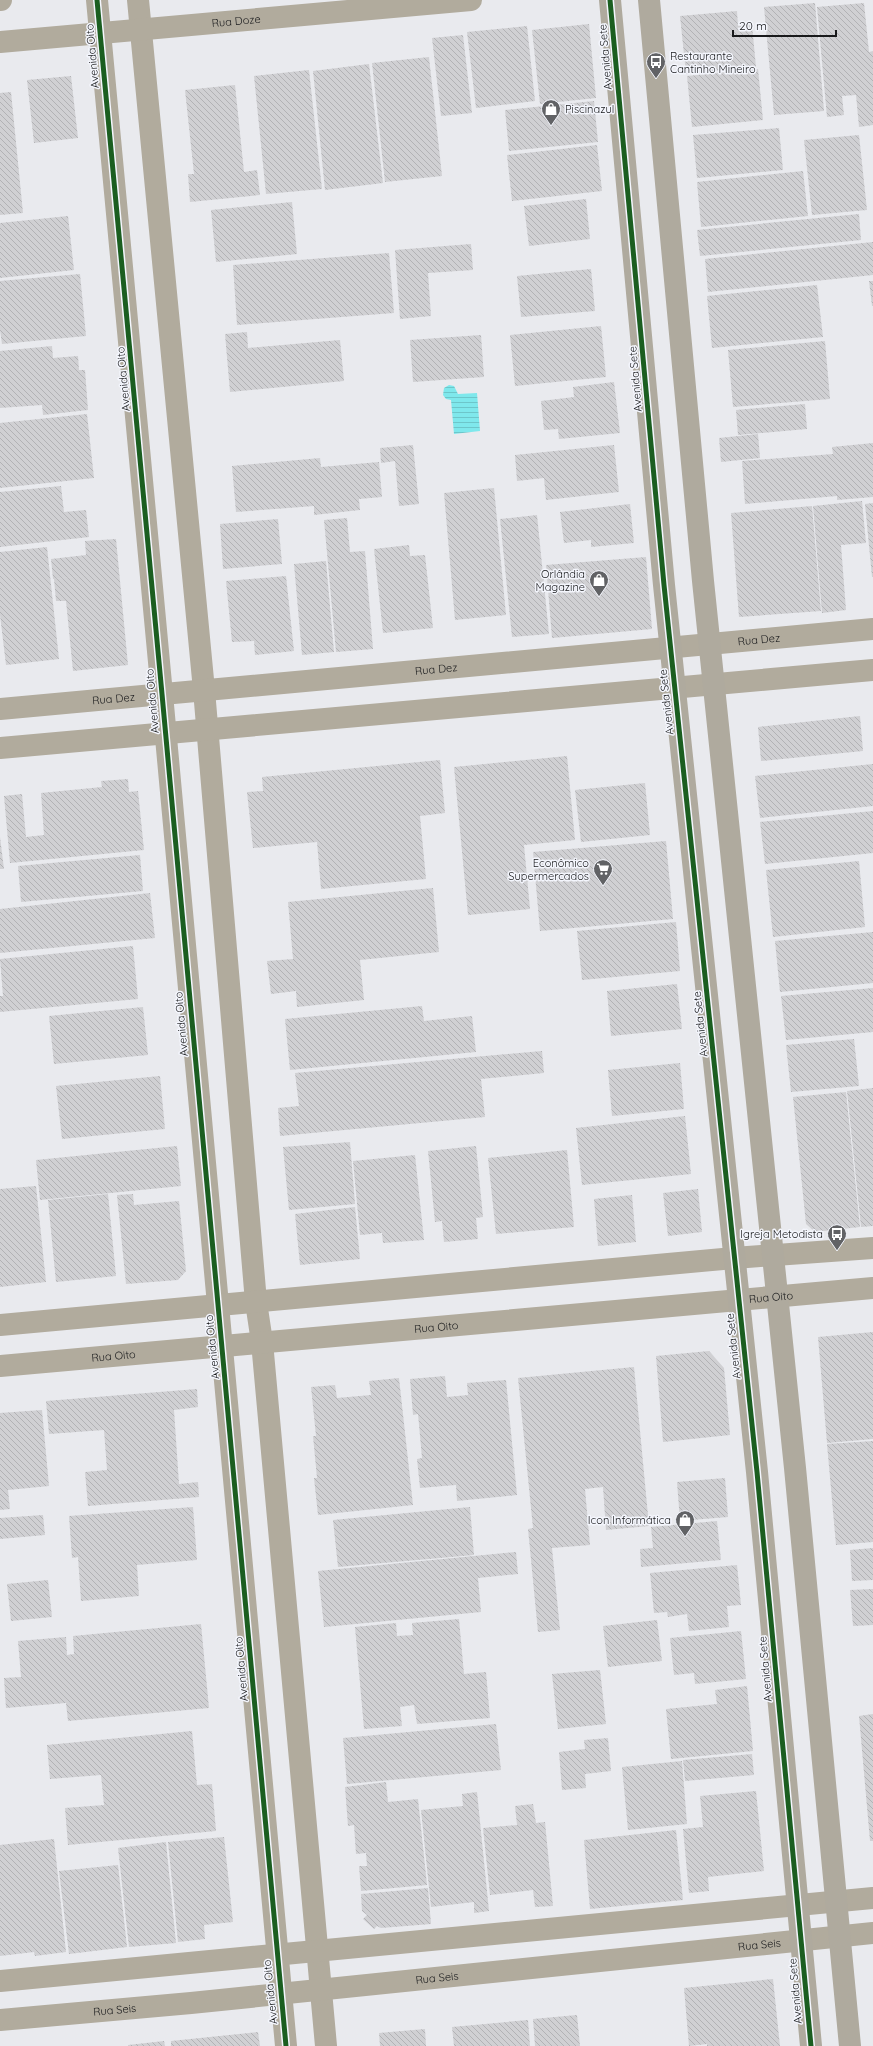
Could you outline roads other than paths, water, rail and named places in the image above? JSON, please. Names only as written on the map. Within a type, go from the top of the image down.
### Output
[{"type":"street","name":"Avenida Oito","points":[[97,0],[222,1346],[276,1955],[286,2046]]},
{"type":"street","points":[[138,0],[204,690],[256,1302],[262,1342],[326,2046]]},
{"type":"street","name":"Rua Doze","points":[[0,42],[472,0]]},
{"type":"street","name":"Avenida Sete","points":[[610,0],[675,688],[734,1258],[811,2046]]},
{"type":"street","points":[[649,0],[709,644],[778,1296],[850,2046]]},
{"type":"street","name":"Rua Dez","points":[[0,709],[873,629]]},
{"type":"street","points":[[0,748],[873,670]]},
{"type":"street","points":[[0,1325],[734,1258],[873,1248]]},
{"type":"street","name":"Rua Oito","points":[[0,1366],[873,1288]]},
{"type":"street","points":[[0,1981],[797,1904],[873,1898]]},
{"type":"street","name":"Rua Seis","points":[[0,2020],[321,1990],[873,1932]]},
{"type":"water","points":[[449,385],[454,386],[458,394],[477,393],[480,431],[454,434],[451,400],[446,399],[443,395],[444,388]]},
{"type":"place","name":"Restaurante Cantinho Mineiro","points":[[656,79]]},
{"type":"place","name":"Piscinazul","points":[[551,126]]},
{"type":"place","name":"Orlândia Magazine","points":[[599,597]]},
{"type":"place","name":"Econômico Supermercados","points":[[603,886]]},
{"type":"place","name":"Igreja Metodista","points":[[837,1251]]},
{"type":"place","name":"Icon Informática","points":[[685,1537]]}]
